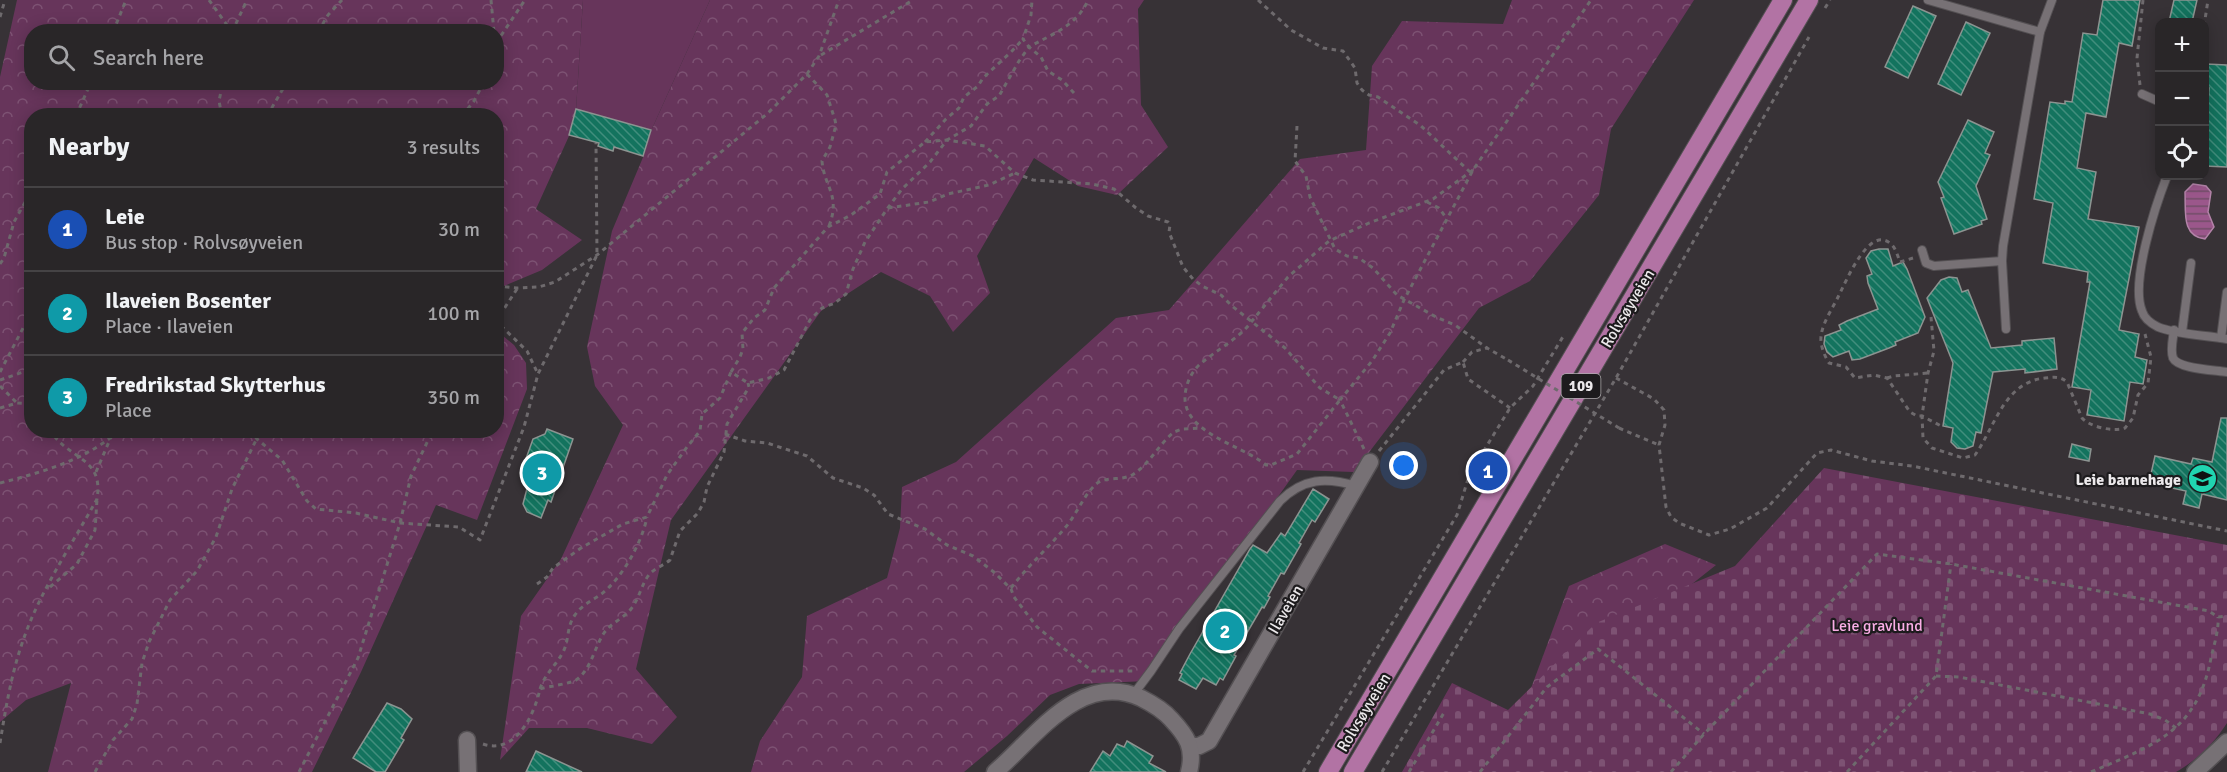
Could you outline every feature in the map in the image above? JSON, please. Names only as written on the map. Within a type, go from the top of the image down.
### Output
[{"type":"main road","name":"Rolvsøyveien","points":[[1328,772],[1783,0]]},
{"type":"main road","name":"Rolvsøyveien","points":[[1353,772],[1816,5]]},
{"type":"street","name":"Ilaveien","points":[[1191,746],[1199,746],[1209,741],[1370,462]]},
{"type":"street","points":[[994,772],[1049,722],[1077,701],[1091,694],[1121,692],[1152,704],[1170,717],[1191,746],[1192,760],[1189,772]]},
{"type":"street","points":[[468,772],[474,742]]},
{"type":"street","points":[[2195,772],[2227,742]]},
{"type":"lane","points":[[1928,0],[2040,33]]},
{"type":"lane","points":[[2006,329],[2002,261],[2040,33],[2052,0]]},
{"type":"lane","points":[[2142,94],[2155,100]]},
{"type":"lane","points":[[2165,180],[2153,212],[2147,239],[2140,287],[2141,309],[2149,321],[2158,327],[2224,338],[2227,292]]},
{"type":"lane","points":[[1922,253],[1926,263],[1934,266],[2002,261]]},
{"type":"lane","points":[[2191,263],[2172,357],[2176,363],[2185,366],[2227,372]]},
{"type":"lane","points":[[1132,695],[1179,629],[1291,489],[1313,480],[1344,482],[1356,486]]},
{"type":"path","points":[[0,17],[5,0]]},
{"type":"path","points":[[116,24],[126,0]]},
{"type":"path","points":[[209,0],[226,24]]},
{"type":"path","points":[[236,24],[246,0]]},
{"type":"path","points":[[323,24],[342,0]]},
{"type":"path","points":[[491,0],[493,24]]},
{"type":"path","points":[[504,31],[525,0]]},
{"type":"path","points":[[504,287],[539,287],[555,282],[597,255],[768,113],[807,74],[819,56],[839,0]]},
{"type":"path","points":[[819,56],[913,0]]},
{"type":"path","points":[[828,227],[851,215],[880,194],[886,172],[925,142],[945,119],[959,108],[964,97],[978,86],[983,78],[1023,39],[1030,19],[1032,0]]},
{"type":"path","points":[[731,372],[748,383],[769,378],[784,370],[810,320],[822,308],[835,303],[846,294],[865,242],[902,189],[930,162],[947,140],[971,126],[987,104],[999,96],[1029,47],[1071,24],[1080,16],[1089,0]]},
{"type":"path","points":[[1258,0],[1291,30],[1323,48],[1343,51],[1355,68],[1362,90],[1378,97],[1420,125],[1472,171]]},
{"type":"path","points":[[1472,171],[1427,202],[1361,226],[1331,240],[1288,277],[1242,332],[1199,366],[1187,383],[1183,400],[1186,410],[1202,428],[1266,465],[1298,454],[1372,362],[1390,333],[1404,300],[1472,171],[1592,0]]},
{"type":"path","points":[[1816,5],[1830,0]]},
{"type":"path","points":[[2142,94],[2137,58],[2144,0]]},
{"type":"path","points":[[2206,18],[2208,0]]},
{"type":"path","points":[[1382,772],[1616,378],[1812,31]]},
{"type":"path","points":[[1023,39],[1041,57],[1048,71],[1062,80],[1074,93]]},
{"type":"path","points":[[474,742],[497,747],[513,740],[529,717],[545,676],[564,650],[573,617],[589,601],[600,595],[624,570],[667,475],[700,431],[702,414],[720,398],[743,349],[742,333],[745,328],[765,310],[774,288],[828,227],[834,212],[831,188],[822,161],[830,147],[836,125],[826,95],[807,74]]},
{"type":"path","points":[[79,108],[87,90]]},
{"type":"path","points":[[220,108],[221,90]]},
{"type":"path","points":[[272,108],[282,90]]},
{"type":"path","points":[[468,108],[480,90]]},
{"type":"path","points":[[1297,126],[1295,161],[1306,176],[1310,197],[1335,249],[1359,258],[1373,268],[1388,287],[1404,300],[1455,325],[1487,348],[1619,428],[1659,445]]},
{"type":"path","points":[[925,142],[947,140],[985,147],[1015,173],[1033,180],[1092,184],[1114,189],[1142,212],[1168,222],[1170,225],[1168,232],[1183,267],[1193,279],[1221,295],[1285,348],[1320,388],[1340,400],[1370,462],[1444,370],[1463,362],[1472,352],[1487,348]]},
{"type":"path","points":[[95,772],[113,740],[132,719],[137,704],[142,663],[149,642],[170,600],[197,571],[212,544],[232,489],[257,439],[282,460],[311,506],[323,511],[356,513],[400,523],[459,527],[480,540],[524,427],[538,374],[597,255],[596,143]]},
{"type":"path","points":[[887,209],[929,202],[948,194],[989,185],[1015,173]]},
{"type":"path","points":[[1427,202],[1439,208],[1447,219]]},
{"type":"path","points":[[0,264],[4,258],[14,222],[24,204]]},
{"type":"path","points":[[1922,253],[1900,262],[1893,246],[1887,242],[1877,241],[1865,248],[1822,330],[1821,344],[1830,363],[1844,366],[1855,378],[1874,375],[1887,378],[1928,373]]},
{"type":"path","points":[[504,308],[517,288]]},
{"type":"path","points":[[1931,317],[1935,344],[1922,416],[1923,438],[1927,445],[1963,458],[1971,457],[1979,448],[2009,398],[2034,379],[2057,377],[2067,382],[2082,418],[2086,422],[2122,429],[2133,418],[2135,401],[2148,383],[2151,357],[2145,333],[2149,321]]},
{"type":"path","points":[[0,372],[24,326]]},
{"type":"path","points":[[504,329],[527,351],[538,374]]},
{"type":"path","points":[[1303,772],[1457,515],[1472,470],[1510,408],[1533,386],[1564,335]]},
{"type":"path","points":[[1463,362],[1468,379],[1510,408]]},
{"type":"path","points":[[0,380],[24,372]]},
{"type":"path","points":[[1616,378],[1654,399],[1664,410],[1665,425],[1659,445],[1666,507],[1671,517],[1679,523],[1709,535],[1731,529],[1767,508],[1817,453],[1831,450],[1872,461],[1912,466],[2227,531]]},
{"type":"path","points":[[1887,378],[1910,412],[1943,427]]},
{"type":"path","points":[[540,689],[579,678],[595,653],[604,633],[636,602],[648,576],[672,558],[680,531],[698,513],[704,502],[707,487],[722,455],[728,422],[749,387],[748,383]]},
{"type":"path","points":[[0,386],[17,403]]},
{"type":"path","points":[[0,408],[24,403]]},
{"type":"path","points":[[1011,589],[1065,529],[1076,509],[1083,504],[1097,484],[1124,478],[1136,472],[1173,432],[1202,428]]},
{"type":"path","points":[[725,434],[745,441],[767,442],[812,459],[833,478],[852,483],[874,495],[888,514],[925,529],[947,545],[973,556],[1011,589],[1014,597],[1037,627],[1092,671],[1151,671]]},
{"type":"path","points":[[46,591],[77,564],[95,530],[99,484],[96,472],[55,438]]},
{"type":"path","points":[[0,483],[79,458],[112,438]]},
{"type":"path","points":[[96,472],[112,438]]},
{"type":"path","points":[[299,772],[358,658],[400,523],[411,476],[429,438]]},
{"type":"path","points":[[0,743],[9,684],[26,632],[97,499]]},
{"type":"path","points":[[537,584],[547,577],[553,568],[581,548],[623,524],[647,517]]},
{"type":"path","points":[[1671,772],[1704,734],[1877,554],[1951,564],[2208,611],[2218,617],[2227,616]]},
{"type":"path","points":[[1846,772],[1936,676],[1951,564]]},
{"type":"path","points":[[2091,772],[2158,743],[2190,713],[2201,695],[2208,676],[2218,617]]},
{"type":"path","points":[[1480,772],[1546,687],[1598,649],[1704,734]]},
{"type":"path","points":[[1936,676],[1959,677],[2150,714],[2165,720],[2176,728]]},
{"type":"path","points":[[1409,772],[1445,711]]},
{"type":"green space","points":[[17,0],[583,0],[576,110],[569,136],[536,209],[582,240],[542,270],[504,286],[504,108],[24,108],[24,438],[504,438],[504,337],[514,345],[526,363],[527,389],[477,520],[436,505],[361,672],[312,772],[48,772],[71,683],[26,700],[0,722],[0,77]]},
{"type":"green space","points":[[583,0],[710,0],[651,131],[576,110]]},
{"type":"green space","points":[[710,0],[1144,0],[1138,9],[1141,105],[1168,147],[1117,195],[1078,186],[1034,158],[977,256],[990,293],[953,332],[930,296],[881,272],[821,311],[671,520],[636,669],[677,717],[652,744],[587,728],[529,728],[500,760],[521,616],[561,559],[623,425],[595,386],[587,347],[612,231],[644,155],[651,131]]},
{"type":"green space","points":[[1512,0],[1694,0],[1611,129],[1599,195],[1530,281],[1479,308],[1354,472],[1297,470],[1147,681],[1079,684],[1050,695],[1007,736],[964,772],[751,772],[760,741],[802,677],[807,616],[887,578],[900,528],[902,487],[956,462],[1116,318],[1169,310],[1300,159],[1366,150],[1372,66],[1402,21],[1503,24]]},
{"type":"green space","name":"Leie gravlund","points":[[1824,468],[2227,545],[2227,723],[2204,750],[2176,772],[1402,772],[1452,683],[1508,710],[1596,623],[1735,566]]},
{"type":"green space","points":[[1665,544],[1716,565],[1464,772],[1527,699],[1569,586]]},
{"type":"shaded area","points":[[2193,184],[2206,186],[2211,192],[2208,212],[2214,227],[2205,239],[2192,233],[2186,222],[2185,192]]},
{"type":"building","points":[[2103,0],[2140,0],[2132,46],[2119,43],[2106,117],[2086,113],[2077,168],[2096,172],[2088,219],[2139,227],[2119,330],[2139,334],[2135,357],[2147,360],[2143,384],[2130,382],[2124,421],[2087,415],[2091,390],[2072,387],[2090,282],[2087,282],[2088,272],[2043,263],[2053,203],[2034,199],[2050,102],[2065,104],[2065,101],[2072,102],[2083,33],[2097,35]]},
{"type":"building","points":[[2174,0],[2197,0],[2193,18],[2170,18]]},
{"type":"building","points":[[1913,6],[1936,16],[1908,78],[1885,67]]},
{"type":"building","points":[[1966,22],[1990,33],[1961,95],[1938,84]]},
{"type":"building","points":[[2209,64],[2227,65],[2227,167],[2209,166]]},
{"type":"building","points":[[576,109],[651,130],[643,156],[614,147],[613,151],[598,146],[599,143],[569,135]]},
{"type":"building","points":[[1968,120],[1994,132],[1985,153],[1990,155],[1976,186],[1987,219],[1981,221],[1982,224],[1954,234],[1941,198],[1944,197],[1938,182]]},
{"type":"building","points":[[1888,249],[1893,266],[1903,262],[1925,317],[1918,333],[1895,342],[1896,345],[1860,359],[1852,360],[1849,351],[1833,357],[1827,352],[1824,344],[1825,336],[1841,330],[1839,325],[1878,309],[1868,283],[1867,276],[1872,274],[1866,258],[1871,251]]},
{"type":"building","points":[[1949,277],[1957,278],[1962,292],[1968,290],[1991,348],[2022,345],[2022,341],[2054,338],[2057,369],[2025,373],[2025,369],[1993,372],[1981,433],[1976,432],[1973,446],[1965,449],[1957,448],[1951,442],[1953,428],[1943,426],[1953,363],[1927,298],[1941,280]]},
{"type":"building","points":[[2221,418],[2227,418],[2227,500],[2202,494],[2199,508],[2183,504],[2186,491],[2149,483],[2155,456],[2191,464],[2193,458],[2212,462]]},
{"type":"building","points":[[547,429],[573,439],[551,502],[548,500],[541,518],[527,512],[523,504],[529,481],[526,480],[522,470],[533,439],[545,434]]},
{"type":"building","points":[[2072,444],[2091,449],[2089,461],[2069,457]]},
{"type":"building","points":[[1313,489],[1329,499],[1315,522],[1312,520],[1284,574],[1281,573],[1264,608],[1262,607],[1234,655],[1236,656],[1223,680],[1220,678],[1216,685],[1203,678],[1196,689],[1179,680],[1182,674],[1180,673],[1190,654],[1250,549],[1253,545],[1267,553],[1281,533],[1285,536]]},
{"type":"building","points":[[387,703],[401,709],[412,719],[401,738],[404,740],[385,772],[376,772],[353,758]]},
{"type":"building","points":[[1127,741],[1153,756],[1149,763],[1166,772],[1090,772],[1103,751],[1110,756],[1117,744],[1124,747]]},
{"type":"building","points":[[536,751],[582,772],[526,772]]},
{"type":"place","name":"Leie","points":[[1488,471]]},
{"type":"place","name":"Fredrikstad Skytterhus","points":[[542,473]]},
{"type":"place","name":"Leie barnehage","points":[[2202,479]]},
{"type":"place","name":"Ilaveien Bosenter","points":[[1225,631]]}]
